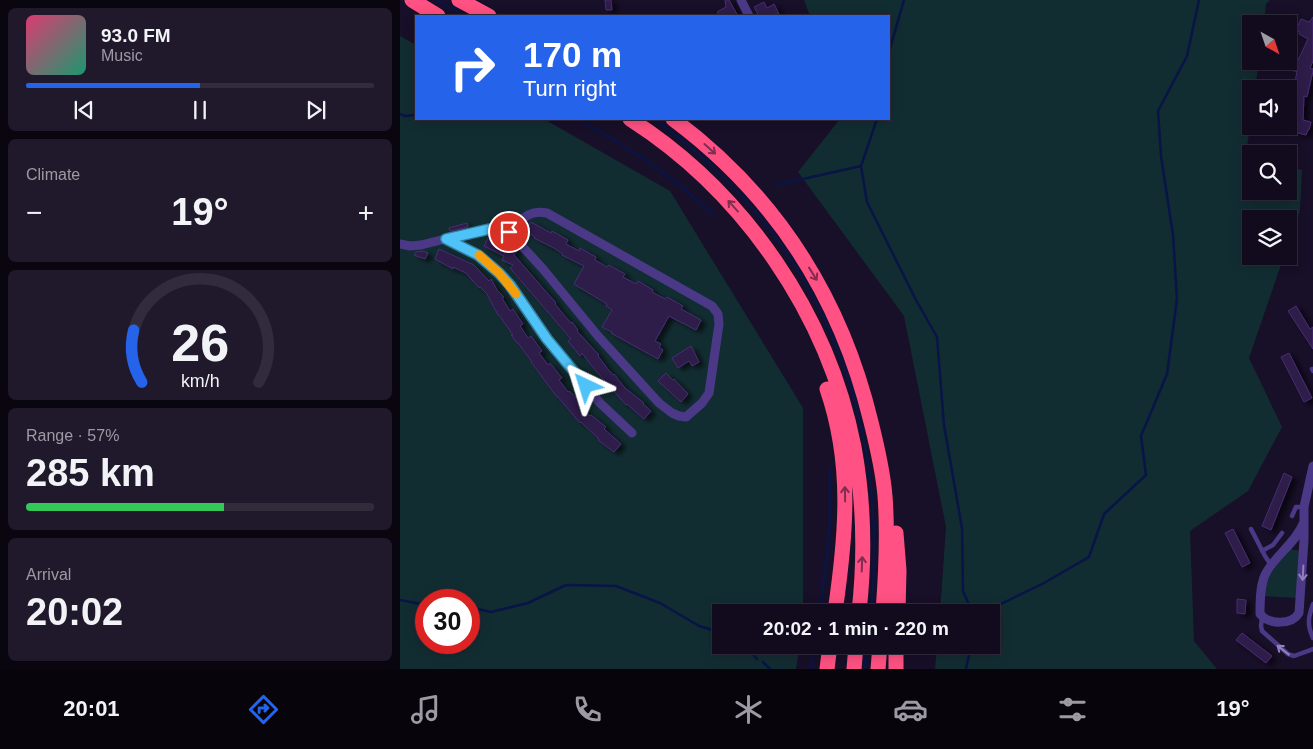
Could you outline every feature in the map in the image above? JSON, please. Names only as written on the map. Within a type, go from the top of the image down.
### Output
[{"type":"highway","points":[[412,0],[436,15]]},
{"type":"highway","points":[[459,0],[487,15]]},
{"type":"highway","points":[[632,120],[653,134],[690,164],[716,188],[750,226],[788,279],[821,343],[844,407],[854,446],[862,512],[860,604]]},
{"type":"highway","points":[[674,120],[728,166],[772,214],[816,279],[833,312],[882,436],[892,487],[898,570],[898,604]]},
{"type":"highway","points":[[750,226],[786,291],[804,329],[831,399],[840,435],[845,470],[845,538],[836,604]]},
{"type":"highway","points":[[862,384],[879,453],[885,494],[887,545],[883,604]]},
{"type":"highway","points":[[827,669],[829,654]]},
{"type":"highway","points":[[854,669],[855,654]]},
{"type":"highway","points":[[878,669],[879,654]]},
{"type":"highway","points":[[896,654],[896,669]]},
{"type":"street","points":[[741,0],[748,15]]},
{"type":"street","points":[[400,244],[410,246],[421,245],[494,228],[509,232],[543,269],[598,336],[659,403],[672,413],[686,417],[702,404],[709,392],[719,324],[718,314],[712,306],[547,213],[539,211],[528,214],[509,232]]},
{"type":"street","points":[[446,239],[478,255],[499,273],[563,359],[600,403],[632,433]]},
{"type":"street","points":[[1304,524],[1296,538],[1264,576],[1260,606],[1262,617],[1286,622],[1292,621],[1299,613],[1307,536],[1304,524],[1304,507],[1313,466]]},
{"type":"lane","points":[[1292,516],[1296,507],[1304,507]]},
{"type":"lane","points":[[1251,529],[1262,551],[1272,565]]},
{"type":"lane","points":[[1262,551],[1273,545],[1282,533]]},
{"type":"lane","points":[[1313,604],[1308,625],[1313,638]]},
{"type":"lane","points":[[1299,613],[1309,617]]},
{"type":"lane","points":[[1262,617],[1262,631],[1288,654],[1297,656],[1313,649]]},
{"type":"green space","points":[[804,0],[1270,0],[1266,4],[1265,15],[1242,15],[1242,70],[1258,70],[1256,80],[1242,80],[1242,135],[1249,135],[1247,145],[1242,145],[1242,200],[1297,200],[1297,168],[1302,170],[1300,210],[1297,219],[1297,210],[1242,210],[1242,265],[1281,265],[1249,358],[1282,427],[1248,491],[1190,531],[1194,641],[1217,669],[935,669],[936,654],[1000,654],[1000,604],[941,604],[946,527],[904,316],[798,172],[839,120],[890,120],[890,15],[810,15]]},
{"type":"green space","points":[[400,36],[415,44],[415,120],[546,120],[670,191],[803,408],[803,604],[712,604],[712,654],[798,654],[796,669],[400,669]]},
{"type":"green space","points":[[1289,549],[1301,551],[1298,598],[1263,596],[1266,580]]},
{"type":"building","points":[[605,0],[611,0],[612,10],[606,10]]},
{"type":"building","points":[[725,0],[729,0],[737,15],[719,15],[717,12],[726,7]]},
{"type":"building","points":[[764,2],[767,8],[774,4],[779,14],[758,15],[754,7]]},
{"type":"building","points":[[1313,17],[1313,61],[1310,68],[1313,71],[1307,97],[1304,96],[1303,120],[1311,122],[1306,135],[1297,133],[1297,80],[1295,80],[1297,71],[1293,71],[1298,70],[1298,60],[1308,39],[1299,34],[1298,26],[1301,19],[1309,22]]},
{"type":"building","points":[[531,222],[568,240],[566,244],[579,251],[580,248],[596,257],[595,260],[607,267],[609,265],[625,274],[623,277],[636,284],[638,281],[653,290],[652,292],[665,299],[667,297],[683,306],[681,309],[701,320],[696,330],[669,316],[655,341],[661,344],[659,347],[663,350],[658,359],[611,333],[602,327],[612,310],[606,306],[607,304],[574,284],[584,266],[534,238],[526,231]]},
{"type":"building","points":[[467,223],[468,227],[450,231],[449,228]]},
{"type":"building","points":[[489,236],[500,240],[517,251],[514,255],[572,322],[577,331],[599,355],[607,368],[625,388],[651,411],[644,419],[626,405],[582,353],[580,356],[568,341],[571,339],[510,268],[513,265],[502,260],[504,256],[484,246]]},
{"type":"building","points":[[439,249],[474,265],[489,281],[491,279],[497,290],[504,297],[502,298],[510,311],[513,309],[523,324],[520,326],[528,338],[531,336],[542,351],[539,353],[548,365],[550,363],[562,378],[559,380],[568,392],[582,403],[580,406],[606,427],[604,429],[621,444],[614,452],[580,423],[557,397],[511,335],[513,335],[498,315],[487,294],[466,273],[453,267],[453,269],[435,259]]},
{"type":"building","points":[[423,251],[428,253],[425,259],[414,255],[416,252]]},
{"type":"building","points":[[1296,306],[1310,329],[1313,327],[1313,349],[1288,311]]},
{"type":"building","points":[[691,346],[699,362],[692,366],[689,361],[678,368],[672,358]]},
{"type":"building","points":[[1289,353],[1312,398],[1304,402],[1281,357]]},
{"type":"building","points":[[666,373],[688,394],[681,402],[658,381]]},
{"type":"building","points":[[1284,473],[1292,477],[1271,530],[1262,526]]},
{"type":"building","points":[[1233,529],[1250,563],[1242,567],[1225,533]]},
{"type":"building","points":[[1237,599],[1246,600],[1245,614],[1237,613]]},
{"type":"building","points":[[1242,633],[1272,656],[1266,663],[1236,640]]},
{"type":"waterway","points":[[436,0],[464,15]]},
{"type":"waterway","points":[[890,49],[904,0]]},
{"type":"waterway","points":[[1000,605],[1044,583],[1089,557],[1104,514],[1146,475],[1141,436],[1167,374],[1177,299],[1173,235],[1161,156],[1158,111],[1187,56],[1199,0]]},
{"type":"waterway","points":[[400,114],[405,116],[415,115]]},
{"type":"waterway","points":[[580,120],[648,162],[681,186],[713,214]]},
{"type":"waterway","points":[[655,120],[711,166],[760,218],[800,274],[832,335],[854,399],[868,467],[874,538],[871,604]]},
{"type":"waterway","points":[[877,120],[861,166],[867,202],[916,300],[937,337],[944,425],[962,528],[963,591],[969,604]]},
{"type":"waterway","points":[[776,185],[861,166]]},
{"type":"waterway","points":[[821,604],[830,527],[830,470],[832,468]]},
{"type":"waterway","points":[[480,610],[491,612],[528,603],[566,585],[616,586],[660,603],[699,626],[712,630]]},
{"type":"waterway","points":[[400,600],[415,603]]},
{"type":"waterway","points":[[753,654],[757,659]]},
{"type":"waterway","points":[[811,669],[814,654]]},
{"type":"waterway","points":[[865,669],[866,654]]},
{"type":"waterway","points":[[966,669],[969,654]]},
{"type":"waterway","points":[[763,662],[770,669]]},
{"type":"slow traffic","points":[[479,255],[499,273],[516,294]]},
{"type":"route","points":[[509,232],[494,228],[446,239],[478,255],[499,273],[510,285],[547,339],[586,386]]}]
